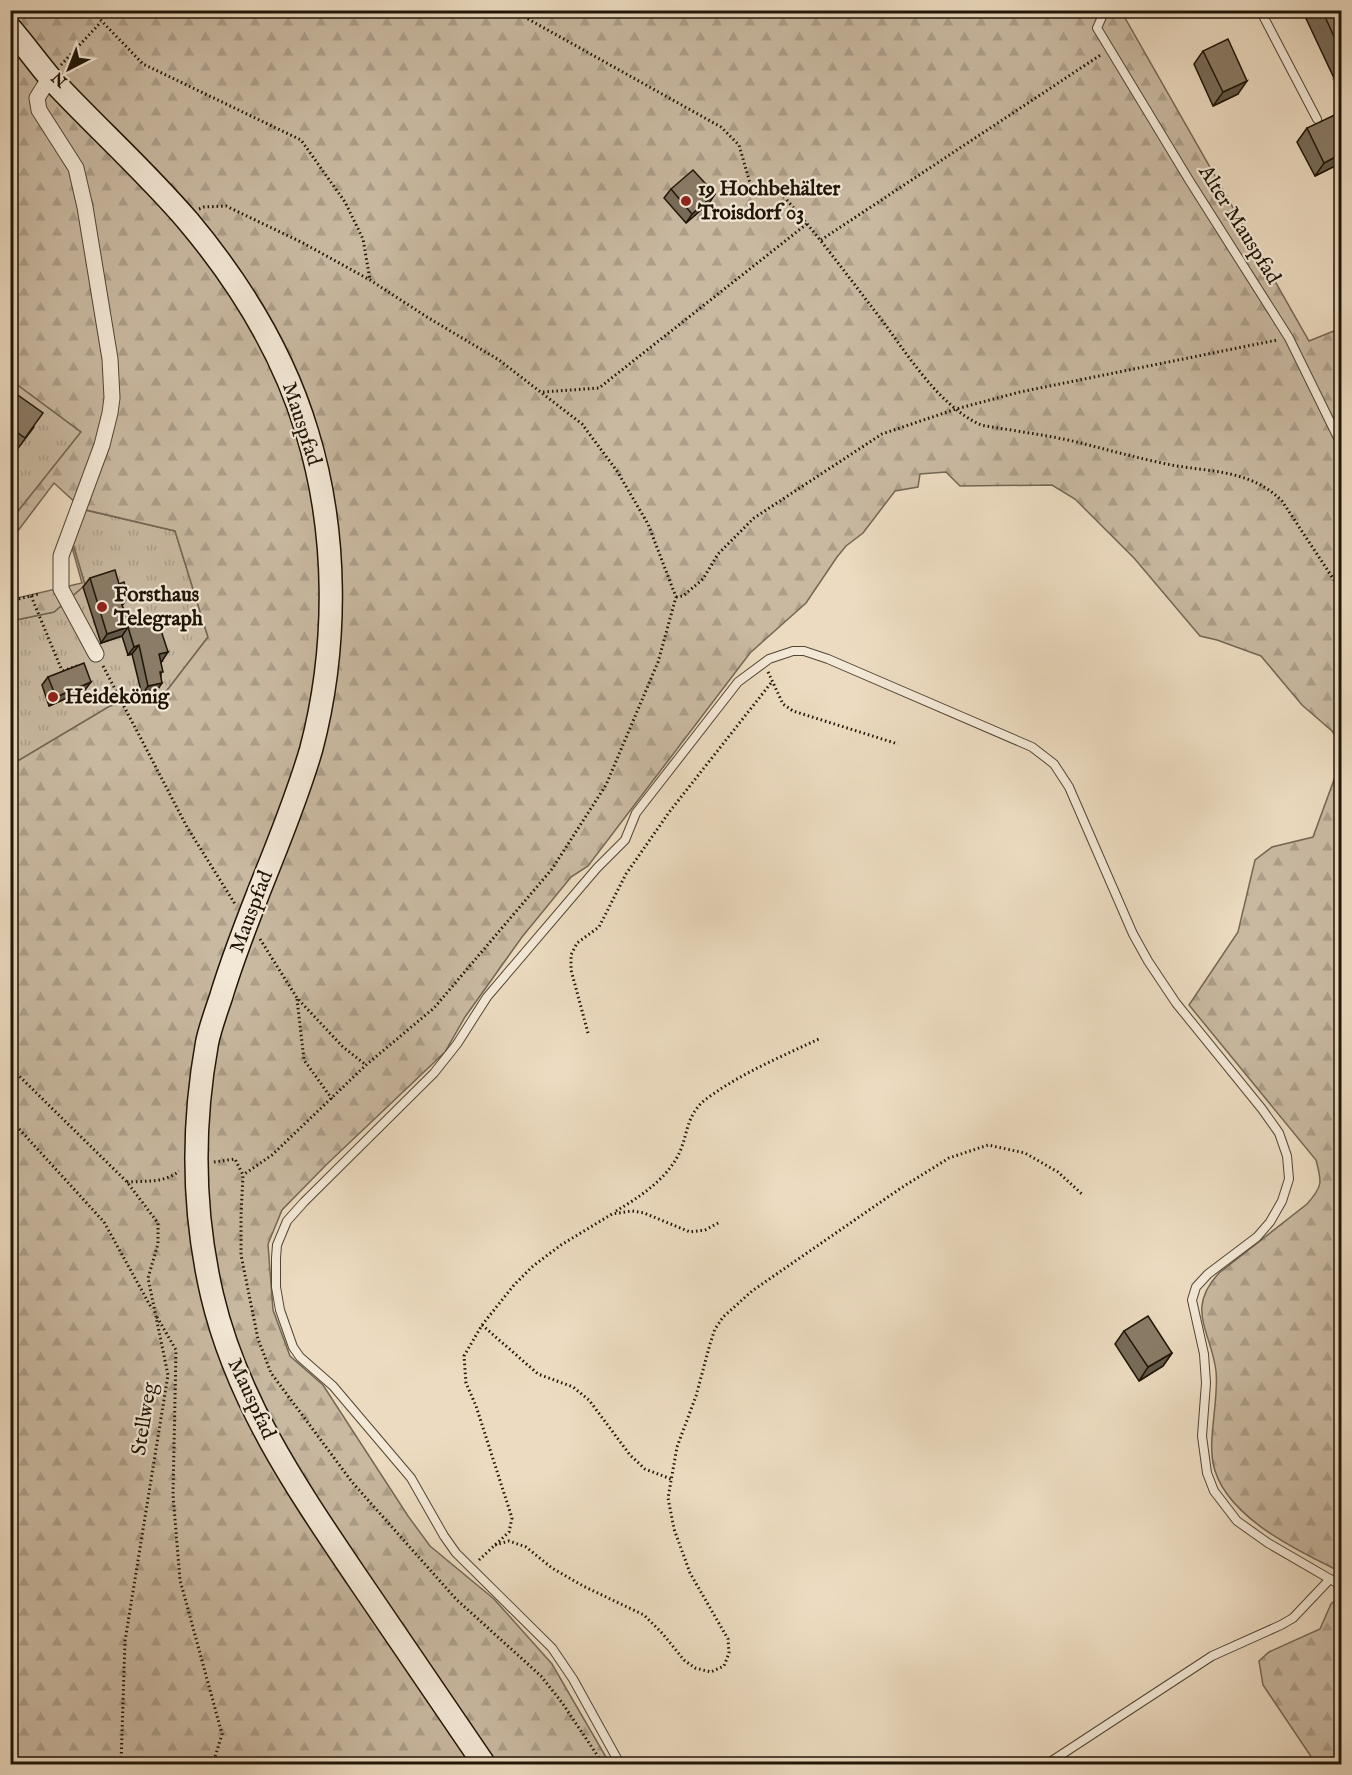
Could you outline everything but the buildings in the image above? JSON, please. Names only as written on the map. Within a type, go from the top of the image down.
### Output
[{"type":"street","name":"Mauspfad","points":[[10,28],[50,77],[186,219],[232,279],[262,326],[296,399],[315,462],[328,537],[329,641],[325,680],[311,747],[298,792],[247,920],[208,1040],[200,1103],[196,1166],[200,1216],[212,1294],[235,1369],[249,1402],[300,1491],[484,1764]]},
{"type":"street","points":[[50,77],[37,98],[39,110],[76,168],[85,207],[110,359],[112,398],[110,413],[102,445],[62,556],[61,589],[96,654]]},
{"type":"lane","name":"Alter Mauspfad","points":[[1105,10],[1097,28],[1189,180],[1289,338],[1341,446]]},
{"type":"lane","points":[[1260,10],[1317,119]]},
{"type":"lane","points":[[620,1764],[573,1679],[552,1648],[456,1553],[411,1478],[333,1386],[300,1357],[293,1347],[280,1310],[276,1287],[277,1245],[287,1221],[434,1073],[457,1044],[487,997],[597,868],[625,840],[636,813],[731,690],[764,662],[793,651],[814,653],[1032,747],[1049,759],[1063,775],[1076,801],[1133,934],[1148,961],[1176,1004],[1262,1108],[1279,1133],[1287,1156],[1289,1179],[1282,1201],[1270,1222],[1257,1237],[1208,1274],[1196,1287],[1192,1300],[1205,1364],[1202,1436],[1207,1473],[1214,1491],[1237,1521],[1268,1543],[1341,1586]]},
{"type":"lane","points":[[1047,1764],[1212,1656],[1281,1626],[1293,1618],[1330,1579]]},
{"type":"path","points":[[91,10],[143,64],[301,140],[350,211],[363,239],[370,280]]},
{"type":"path","points":[[512,10],[721,127],[739,146],[752,190],[777,190],[808,223],[926,379],[965,418],[981,425],[1079,443],[1166,464],[1226,472],[1260,484],[1270,489],[1282,501],[1341,592]]},
{"type":"path","points":[[50,77],[102,22]]},
{"type":"path","points":[[821,240],[1110,49]]},
{"type":"path","points":[[186,219],[204,207],[226,206],[303,243],[370,280],[499,360],[542,392],[582,424],[617,471],[648,524],[676,597],[658,662],[606,785],[552,869],[434,1008],[366,1065],[272,1155],[243,1175]]},
{"type":"path","points":[[542,392],[598,388],[808,223]]},
{"type":"path","points":[[676,597],[683,596],[703,579],[718,554],[741,529],[763,512],[882,434],[956,409],[1020,392],[1289,338]]},
{"type":"path","points":[[10,601],[39,594]]},
{"type":"path","points":[[31,596],[63,672],[77,666]]},
{"type":"path","points":[[96,654],[115,686],[187,827],[234,903],[297,998],[343,1047],[366,1065]]},
{"type":"path","points":[[764,662],[771,683],[783,704],[793,711],[898,744]]},
{"type":"path","points":[[588,1033],[571,970],[571,955],[577,943],[599,927],[626,874],[664,820],[771,683]]},
{"type":"path","points":[[297,998],[304,1060],[332,1099]]},
{"type":"path","points":[[470,1567],[509,1532],[512,1518],[476,1406],[466,1383],[464,1356],[482,1325],[514,1285],[533,1266],[561,1245],[635,1201],[653,1185],[671,1166],[681,1149],[690,1118],[699,1105],[735,1080],[821,1038]]},
{"type":"path","name":"Stellweg","points":[[10,1067],[127,1182],[158,1223],[158,1244],[148,1278],[168,1375],[125,1641],[121,1764]]},
{"type":"path","points":[[10,1119],[104,1222],[176,1350],[173,1495],[180,1580],[222,1734],[213,1764]]},
{"type":"path","points":[[495,1545],[509,1541],[526,1546],[552,1568],[583,1586],[644,1615],[684,1660],[695,1668],[711,1672],[724,1666],[729,1653],[728,1639],[690,1573],[674,1529],[668,1498],[676,1447],[696,1396],[715,1329],[723,1317],[752,1291],[901,1188],[949,1158],[988,1145],[1025,1154],[1058,1172],[1083,1194]]},
{"type":"path","points":[[127,1182],[154,1181],[174,1176],[185,1166],[235,1159],[243,1175],[242,1255],[258,1339],[271,1373],[352,1482],[456,1599],[542,1676],[603,1764]]},
{"type":"path","points":[[612,1214],[632,1211],[644,1213],[690,1232],[705,1230],[720,1222]]},
{"type":"path","points":[[482,1325],[538,1374],[573,1387],[589,1400],[630,1455],[645,1469],[671,1479]]},
{"type":"green space","points":[[11,11],[1121,11],[1309,341],[1341,328],[1341,744],[1332,731],[1302,705],[1261,656],[1200,636],[1134,558],[1075,499],[1052,485],[960,486],[946,472],[920,474],[918,487],[895,491],[863,533],[846,546],[837,557],[806,603],[750,653],[588,866],[571,877],[522,937],[465,1017],[445,1052],[282,1210],[268,1244],[273,1310],[290,1356],[323,1385],[430,1546],[494,1599],[552,1664],[610,1764],[11,1764],[11,765],[110,706],[165,693],[208,637],[175,531],[86,510],[73,544],[85,585],[54,612],[11,621],[10,595],[13,599],[82,583],[68,533],[78,505],[54,483],[11,540],[11,520],[81,432],[11,380]]},
{"type":"green space","points":[[11,380],[81,432],[11,520]]},
{"type":"green space","name":"Forsthaus Telegraph","points":[[85,510],[175,531],[208,637],[165,693],[110,706],[11,765],[11,621],[54,612],[85,585],[73,544]]},
{"type":"green space","points":[[1341,774],[1341,1572],[1284,1542],[1247,1515],[1231,1499],[1220,1482],[1213,1463],[1212,1442],[1217,1382],[1203,1320],[1203,1298],[1219,1273],[1307,1204],[1316,1193],[1320,1179],[1316,1160],[1189,1005],[1238,932],[1255,860],[1272,847],[1313,837],[1335,777]]},
{"type":"green space","points":[[1341,1595],[1341,1764],[1316,1764],[1263,1685],[1259,1661],[1269,1652],[1320,1629],[1331,1604]]},
{"type":"place","name":"19 Hochbehälter Troisdorf 03","points":[[686,201]]},
{"type":"place","name":"Forsthaus Telegraph","points":[[102,607]]},
{"type":"place","name":"Heidekönig","points":[[53,697]]}]
